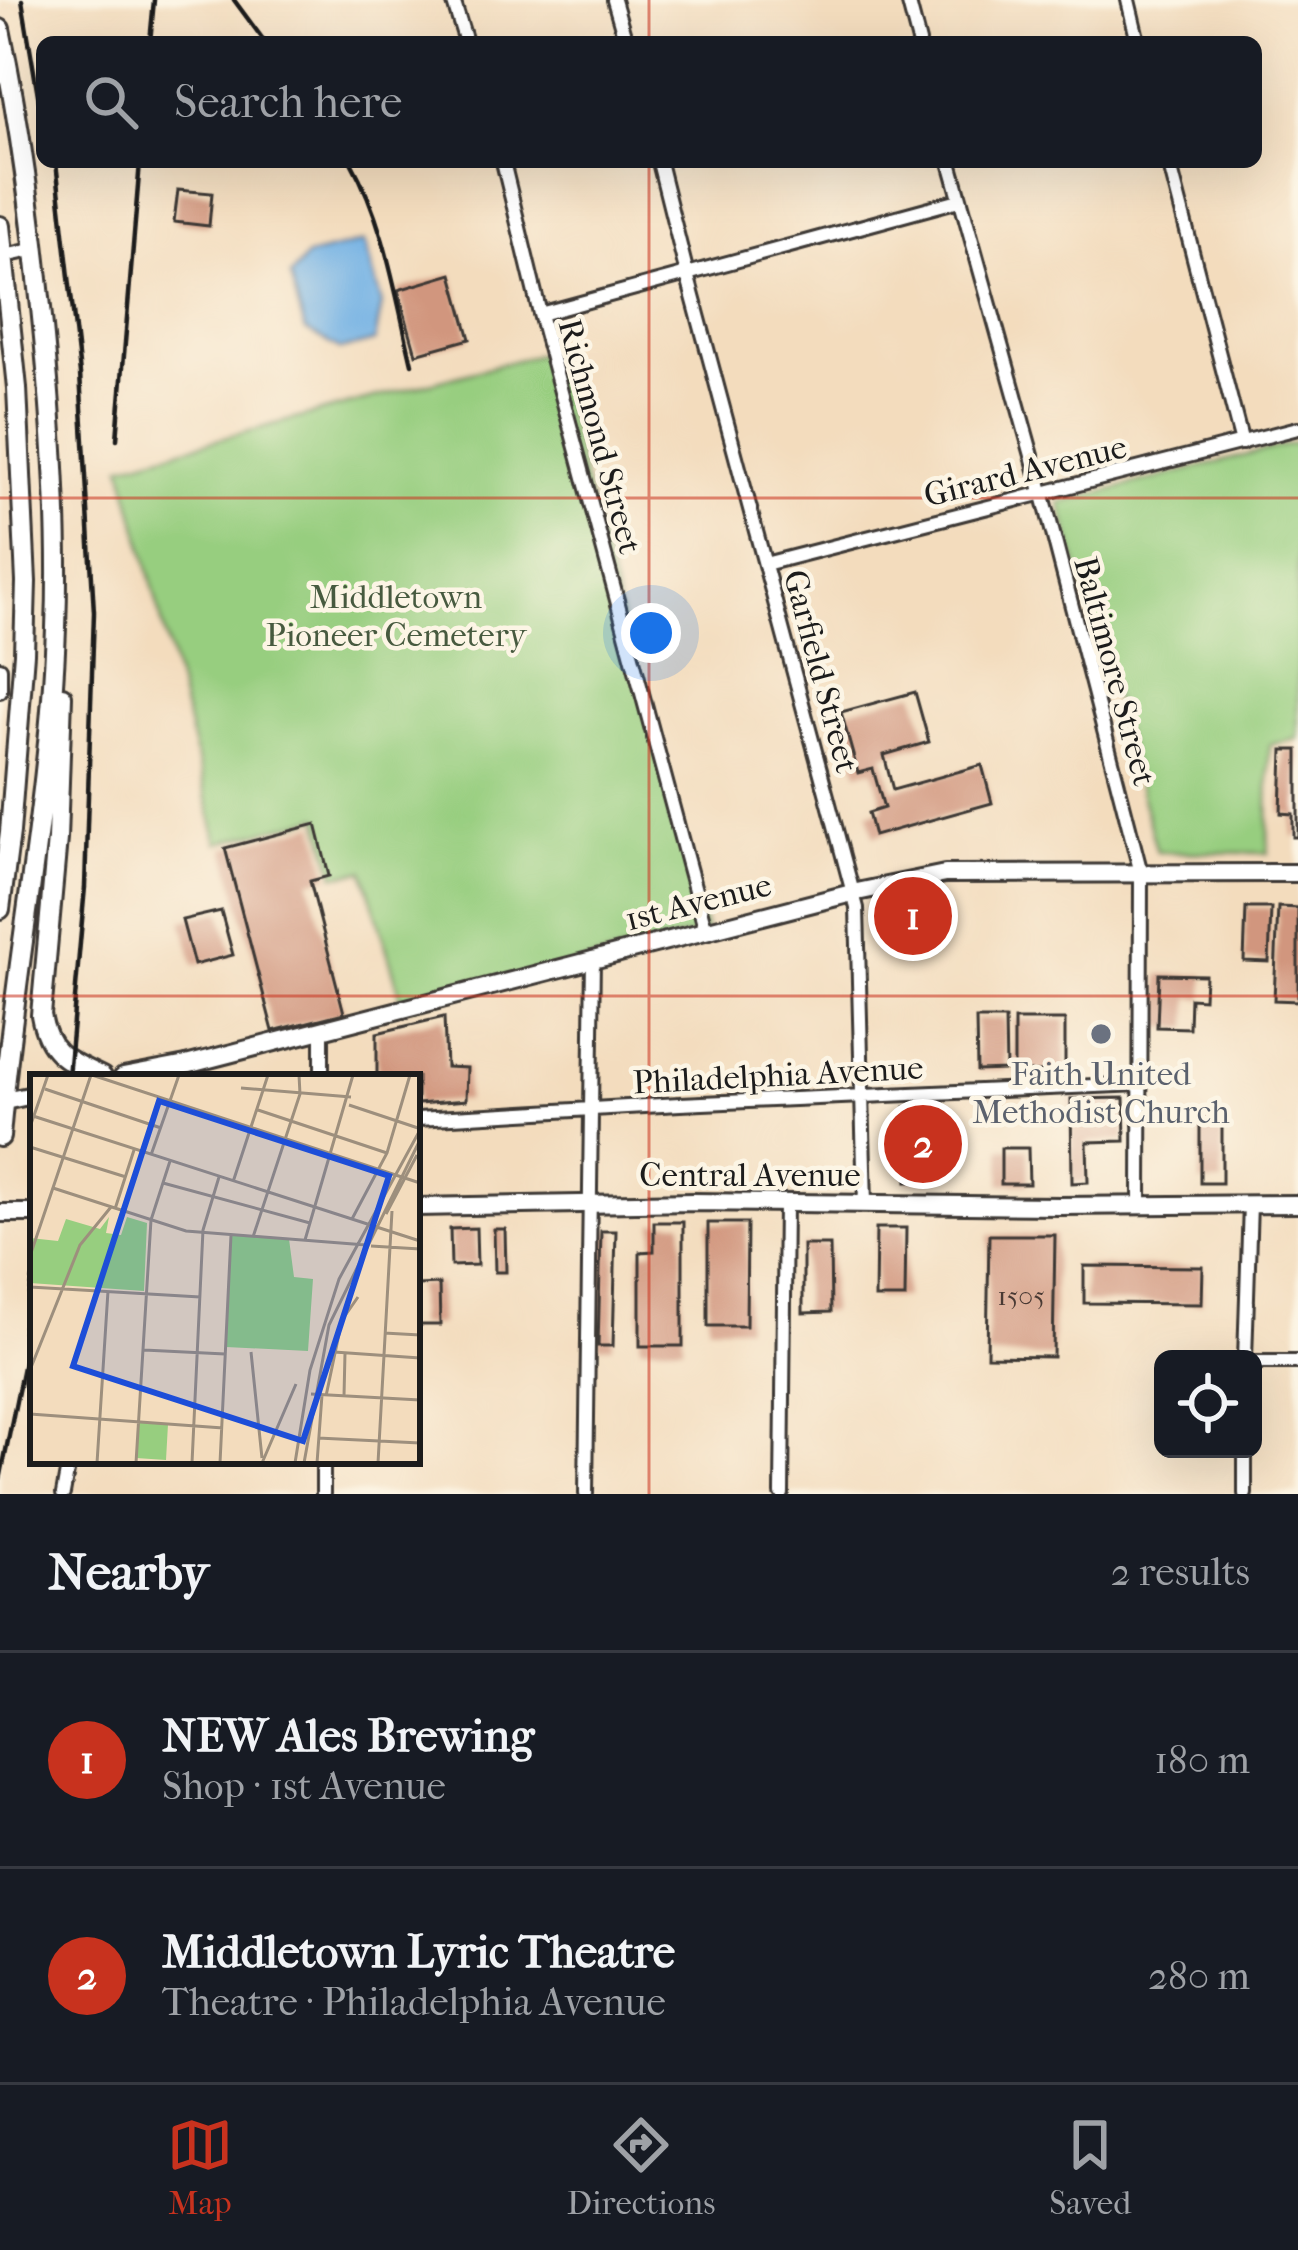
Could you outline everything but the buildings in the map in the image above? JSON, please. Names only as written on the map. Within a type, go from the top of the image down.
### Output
[{"type":"main road","points":[[0,29],[36,249],[55,472],[56,632],[35,857],[0,1137]]},
{"type":"main road","points":[[0,226],[17,388],[26,582],[25,653],[0,909]]},
{"type":"main road","points":[[56,632],[64,662],[57,838],[41,1016],[44,1034],[54,1050],[96,1074]]},
{"type":"main road","name":"1st Avenue","points":[[139,1074],[852,893],[945,874],[1298,873]]},
{"type":"main road","name":"Central Avenue","points":[[420,1207],[1298,1204]]},
{"type":"street","points":[[453,0],[464,36]]},
{"type":"street","points":[[614,0],[624,36]]},
{"type":"street","points":[[908,0],[917,36]]},
{"type":"street","points":[[1127,0],[1136,36]]},
{"type":"street","name":"Richmond Street","points":[[504,168],[706,931]]},
{"type":"street","name":"Garfield Street","points":[[660,168],[857,908],[866,1204]]},
{"type":"street","name":"Baltimore Street","points":[[951,168],[1043,494],[1141,873],[1140,1205]]},
{"type":"street","points":[[1171,168],[1242,443]]},
{"type":"street","points":[[540,314],[959,200]]},
{"type":"street","points":[[2,257],[36,249]]},
{"type":"street","name":"Girard Avenue","points":[[765,564],[1298,428]]},
{"type":"street","points":[[0,668],[0,692]]},
{"type":"street","points":[[586,1494],[593,958]]},
{"type":"street","points":[[322,1030],[322,1074]]},
{"type":"street","name":"Philadelphia Avenue","points":[[420,1119],[1141,1084]]},
{"type":"street","points":[[782,1494],[785,1203]]},
{"type":"street","points":[[1249,1350],[1250,1204]]},
{"type":"street","points":[[1262,1361],[1298,1362]]},
{"type":"street","points":[[1245,1458],[1245,1494]]},
{"type":"street","points":[[63,1494],[69,1464]]},
{"type":"street","points":[[322,1464],[323,1494]]},
{"type":"green space","name":"Middletown Pioneer Cemetery","points":[[550,351],[706,931],[404,1008],[364,871],[335,875],[319,817],[218,843],[122,465]]},
{"type":"green space","points":[[1298,442],[1298,739],[1269,745],[1268,853],[1157,852],[1060,503]]},
{"type":"water","points":[[364,242],[382,304],[375,341],[341,350],[305,330],[290,277],[307,256]]},
{"type":"railway","points":[[22,0],[36,83]]},
{"type":"railway","points":[[151,36],[154,0]]},
{"type":"railway","points":[[234,0],[261,36]]},
{"type":"railway","points":[[57,168],[80,374],[94,612],[85,887],[68,1074]]},
{"type":"railway","points":[[117,439],[140,168]]},
{"type":"railway","points":[[354,168],[381,235],[412,364]]},
{"type":"railway","points":[[23,1332],[30,1295]]},
{"type":"railway","points":[[0,1480],[30,1332]]},
{"type":"place","name":"NEW Ales Brewing","points":[[913,916]]},
{"type":"place","name":"Faith United Methodist Church","points":[[1101,1034]]},
{"type":"place","name":"Middletown Lyric Theatre","points":[[923,1144]]}]
